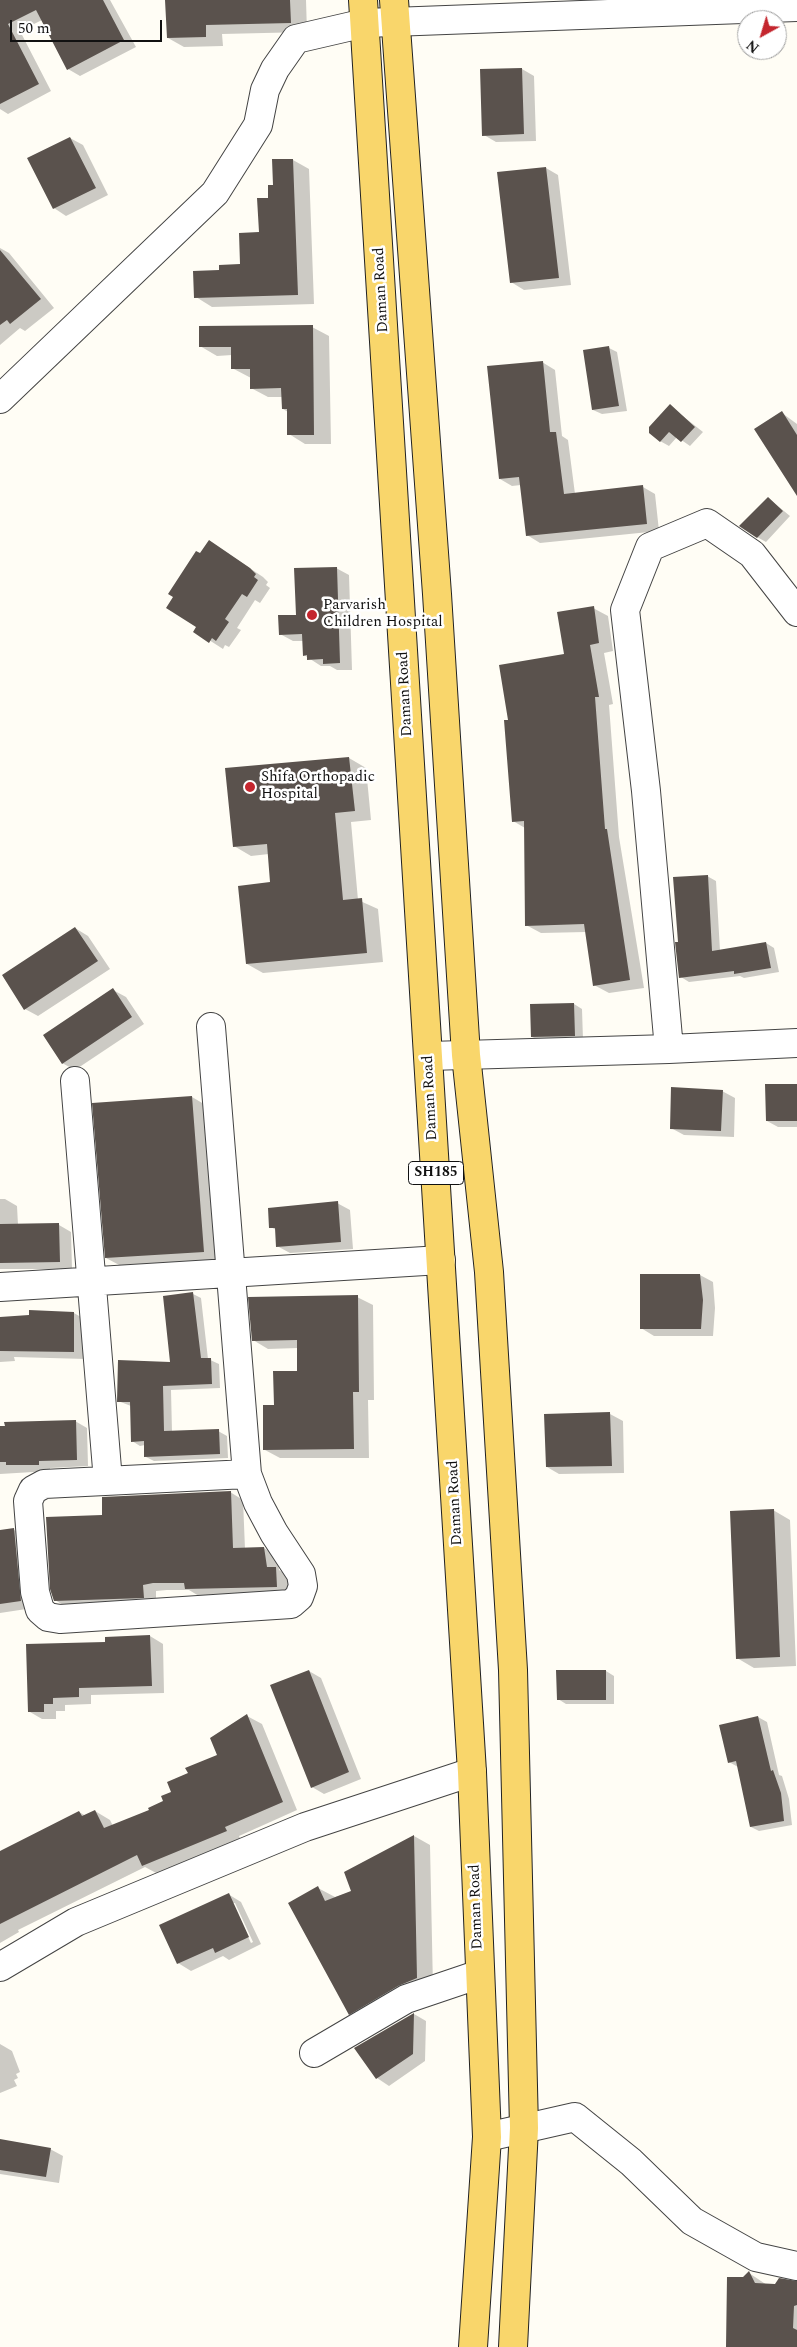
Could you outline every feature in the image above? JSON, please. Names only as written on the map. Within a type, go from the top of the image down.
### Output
[{"type":"main road","points":[[395,11],[437,594],[466,1055],[489,1272],[513,1670],[524,2128],[513,2347]]},
{"type":"main road","name":"Daman Road","points":[[364,12],[472,1772],[487,2137],[473,2347]]},
{"type":"street","points":[[0,399],[215,193],[258,126],[265,90],[274,69],[296,39],[364,12],[797,7]]},
{"type":"street","points":[[669,1049],[647,800],[625,610],[650,547],[707,523],[752,554],[797,612]]},
{"type":"street","points":[[211,1027],[247,1474],[258,1503],[274,1533],[301,1574],[303,1586],[299,1598],[291,1604],[60,1619],[48,1617],[40,1610],[35,1592],[28,1501],[33,1490],[44,1484],[247,1474]]},
{"type":"street","points":[[429,1056],[797,1043]]},
{"type":"street","points":[[75,1081],[108,1481]]},
{"type":"street","points":[[0,1287],[441,1260]]},
{"type":"street","points":[[0,1967],[76,1922],[296,1831],[472,1772]]},
{"type":"street","points":[[314,2053],[406,1999],[480,1974]]},
{"type":"street","points":[[487,2137],[575,2117],[631,2162],[692,2221],[756,2257],[797,2266]]},
{"type":"building","points":[[0,0],[103,0],[124,40],[67,70],[36,10],[8,24],[39,84],[0,104]]},
{"type":"building","points":[[165,0],[290,0],[291,23],[206,25],[206,37],[167,38]]},
{"type":"building","points":[[522,68],[524,134],[482,136],[480,69]]},
{"type":"building","points":[[70,137],[96,188],[53,209],[27,158]]},
{"type":"building","points":[[272,159],[293,159],[298,295],[194,298],[193,271],[219,270],[219,265],[240,264],[239,233],[259,232],[257,198],[268,198],[268,185],[273,185]]},
{"type":"building","points":[[546,167],[559,278],[510,283],[497,172]]},
{"type":"building","points":[[0,250],[41,299],[10,324],[7,320],[0,325]]},
{"type":"building","points":[[313,325],[314,435],[287,435],[287,409],[282,409],[281,388],[250,389],[250,369],[231,369],[231,347],[199,347],[199,326]]},
{"type":"building","points":[[609,346],[619,406],[592,410],[583,350]]},
{"type":"building","points":[[543,361],[550,432],[556,432],[564,494],[643,485],[647,524],[526,536],[519,477],[499,479],[487,366]]},
{"type":"building","points":[[670,404],[695,427],[681,442],[669,432],[660,442],[649,433],[649,427]]},
{"type":"building","points":[[782,411],[797,435],[797,496],[754,429]]},
{"type":"building","points":[[768,497],[783,511],[757,538],[739,526]]},
{"type":"building","points":[[209,540],[250,568],[256,574],[254,577],[258,580],[247,597],[242,594],[225,619],[229,622],[216,641],[212,638],[209,643],[193,632],[196,627],[166,608],[173,597],[168,594],[196,551],[200,553]]},
{"type":"building","points":[[337,567],[340,663],[323,664],[323,659],[307,660],[307,655],[303,656],[302,634],[279,635],[278,615],[296,615],[294,568]]},
{"type":"building","points":[[594,606],[599,643],[590,645],[599,697],[595,697],[605,829],[607,829],[630,980],[593,986],[584,924],[525,926],[524,821],[512,822],[504,720],[508,720],[499,665],[564,654],[557,612]]},
{"type":"building","points":[[349,757],[355,811],[335,813],[343,900],[362,898],[367,953],[246,964],[238,886],[270,882],[267,844],[233,847],[225,768]]},
{"type":"building","points":[[708,875],[712,951],[766,942],[771,968],[734,974],[734,971],[679,978],[675,942],[678,942],[673,877]]},
{"type":"building","points":[[75,927],[98,961],[24,1010],[2,975]]},
{"type":"building","points":[[113,988],[132,1017],[62,1064],[43,1035]]},
{"type":"building","points":[[574,1003],[575,1036],[531,1037],[530,1004]]},
{"type":"building","points":[[765,1084],[797,1084],[797,1121],[766,1121]]},
{"type":"building","points":[[671,1087],[723,1090],[721,1131],[670,1129]]},
{"type":"building","points":[[192,1096],[204,1252],[105,1258],[92,1103]]},
{"type":"building","points":[[338,1201],[341,1242],[276,1247],[275,1228],[269,1228],[268,1208]]},
{"type":"building","points":[[59,1223],[60,1262],[0,1263],[0,1224]]},
{"type":"building","points":[[640,1274],[700,1274],[703,1300],[701,1329],[640,1329]]},
{"type":"building","points":[[193,1292],[201,1358],[211,1358],[212,1384],[163,1386],[164,1431],[219,1429],[220,1454],[144,1457],[144,1441],[131,1442],[130,1402],[117,1402],[118,1360],[170,1362],[163,1296]]},
{"type":"building","points":[[358,1295],[359,1392],[353,1392],[354,1449],[263,1450],[263,1405],[274,1405],[273,1371],[297,1371],[297,1340],[252,1341],[248,1297]]},
{"type":"building","points":[[29,1310],[74,1312],[74,1352],[0,1351],[0,1317],[29,1315]]},
{"type":"building","points":[[610,1412],[612,1466],[546,1467],[544,1414]]},
{"type":"building","points":[[76,1420],[77,1460],[39,1461],[39,1465],[6,1465],[6,1462],[0,1462],[0,1426],[5,1426],[4,1422]]},
{"type":"building","points":[[231,1491],[233,1548],[264,1547],[267,1567],[276,1567],[277,1587],[185,1589],[184,1583],[153,1583],[143,1585],[144,1598],[54,1601],[50,1589],[46,1517],[102,1515],[102,1497]]},
{"type":"building","points":[[774,1509],[780,1657],[736,1659],[730,1511]]},
{"type":"building","points":[[14,1528],[21,1601],[0,1604],[0,1530]]},
{"type":"building","points":[[150,1635],[152,1686],[79,1688],[79,1697],[53,1698],[53,1704],[44,1704],[44,1712],[28,1712],[26,1644],[105,1642],[105,1637]]},
{"type":"building","points":[[309,1670],[349,1772],[311,1788],[270,1685]]},
{"type":"building","points":[[556,1670],[606,1670],[606,1700],[557,1700]]},
{"type":"building","points":[[247,1714],[283,1802],[225,1827],[227,1831],[142,1866],[137,1855],[0,1924],[0,1851],[79,1811],[82,1816],[95,1810],[104,1828],[149,1810],[148,1808],[163,1801],[161,1796],[171,1792],[167,1782],[188,1773],[185,1768],[217,1755],[210,1738]]},
{"type":"building","points":[[758,1716],[771,1771],[773,1770],[781,1793],[784,1821],[750,1827],[736,1761],[728,1763],[719,1725]]},
{"type":"building","points":[[414,1835],[417,1978],[398,1986],[349,2015],[288,1903],[318,1886],[325,1901],[351,1891],[344,1872]]},
{"type":"building","points":[[229,1893],[249,1937],[215,1953],[213,1948],[177,1964],[159,1925]]},
{"type":"building","points":[[414,2013],[413,2054],[376,2079],[354,2048]]},
{"type":"building","points":[[0,2139],[51,2148],[46,2177],[0,2170]]},
{"type":"building","points":[[749,2271],[755,2283],[775,2284],[779,2278],[797,2281],[797,2305],[794,2306],[793,2328],[797,2330],[797,2347],[726,2347],[727,2277],[743,2277]]},
{"type":"place","name":"Parvarish Children Hospital","points":[[312,615]]},
{"type":"place","name":"Shifa Orthopadic Hospital","points":[[250,787]]}]
